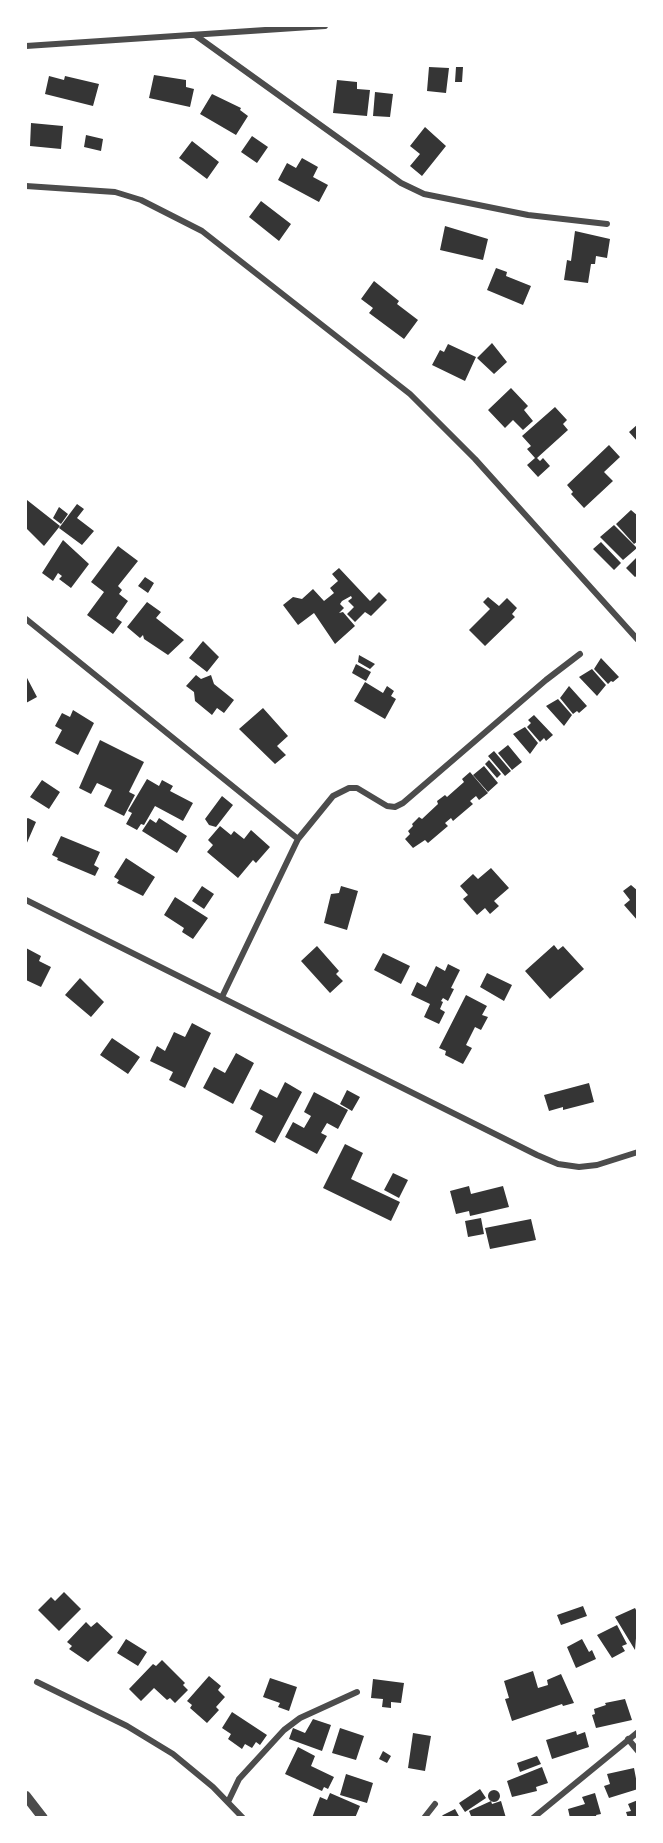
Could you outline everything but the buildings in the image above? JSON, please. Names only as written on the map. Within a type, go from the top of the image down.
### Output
[{"type":"street","points":[[26,46],[325,26]]},
{"type":"street","points":[[195,35],[401,183],[424,194],[528,214],[607,224]]},
{"type":"street","points":[[26,186],[115,192],[141,200],[202,231],[410,394],[475,459],[638,640]]},
{"type":"street","points":[[26,619],[298,839]]},
{"type":"street","points":[[222,997],[298,839],[333,796],[349,788],[363,790],[387,806],[395,807],[403,803],[546,680],[580,654]]},
{"type":"street","points":[[26,900],[558,1164],[579,1167],[597,1166],[638,1152]]},
{"type":"street","points":[[37,1682],[127,1726],[173,1755],[228,1802],[243,1818]]},
{"type":"street","points":[[228,1802],[239,1779],[284,1730],[300,1718],[357,1692]]},
{"type":"street","points":[[533,1818],[638,1732]]},
{"type":"street","points":[[628,1739],[638,1751]]},
{"type":"street","points":[[26,1796],[43,1818]]},
{"type":"street","points":[[424,1818],[435,1804]]}]
